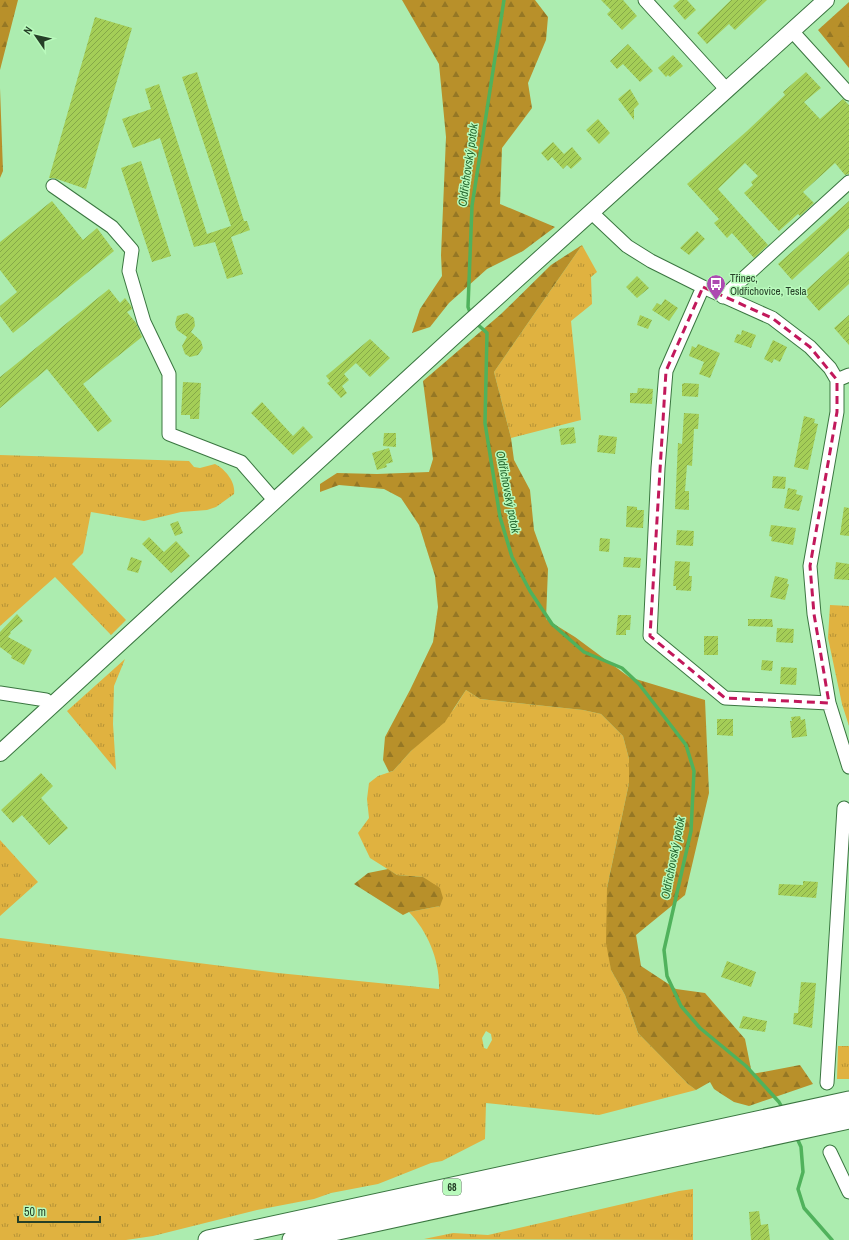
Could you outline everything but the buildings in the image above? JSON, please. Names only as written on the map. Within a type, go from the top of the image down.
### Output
[{"type":"highway","name":"68","points":[[208,1240],[794,1122],[849,1101]]},
{"type":"highway","name":"68","points":[[794,1122],[849,1120]]},
{"type":"highway","name":"68","points":[[292,1240],[728,1136]]},
{"type":"main road","points":[[0,753],[451,339],[824,2]]},
{"type":"street","points":[[644,0],[727,90]]},
{"type":"street","points":[[792,31],[849,94]]},
{"type":"street","points":[[724,297],[849,182]]},
{"type":"street","points":[[53,186],[112,227],[132,250],[128,271],[144,322],[169,374],[169,434],[241,462],[275,500]]},
{"type":"street","points":[[592,213],[627,246],[651,261],[703,288],[772,318],[810,347],[830,368],[837,380],[837,412],[810,566],[814,614],[829,703],[849,767]]},
{"type":"street","points":[[703,288],[666,371],[658,468],[650,636],[725,698],[829,703]]},
{"type":"street","points":[[837,380],[849,375]]},
{"type":"street","points":[[0,694],[46,700],[51,706]]},
{"type":"street","points":[[827,1083],[844,808]]},
{"type":"street","points":[[836,928],[849,921]]},
{"type":"street","points":[[830,1152],[849,1192]]},
{"type":"highlighted area","points":[[703,287],[772,318],[810,347],[837,380],[837,412],[810,566],[814,614],[829,703],[725,698],[650,636],[666,371]]},
{"type":"green space","points":[[0,0],[18,0],[0,70]]},
{"type":"green space","points":[[402,0],[535,0],[548,17],[546,40],[528,83],[532,108],[502,148],[500,204],[555,227],[523,251],[487,269],[449,303],[430,327],[412,333],[420,309],[442,276],[441,255],[446,137],[439,64]]},
{"type":"green space","points":[[849,2],[849,68],[818,30]]},
{"type":"green space","points":[[0,88],[3,171],[0,178]]},
{"type":"green space","points":[[582,245],[597,272],[591,277],[592,304],[571,321],[581,420],[511,438],[494,372]]},
{"type":"green space","points":[[582,245],[494,372],[511,438],[514,460],[530,490],[534,530],[548,569],[546,619],[575,637],[629,677],[705,700],[709,793],[685,895],[636,935],[641,966],[676,989],[705,993],[745,1039],[752,1074],[800,1065],[813,1084],[749,1106],[734,1102],[714,1089],[710,1082],[696,1090],[688,1084],[638,1033],[625,995],[611,970],[606,943],[607,888],[629,783],[629,759],[623,736],[601,714],[583,710],[480,699],[466,690],[445,722],[411,751],[393,771],[389,772],[383,760],[385,737],[433,642],[438,607],[435,576],[419,525],[401,498],[384,489],[339,485],[320,492],[320,484],[337,473],[377,474],[429,472],[433,459],[423,381],[501,314],[551,265]]},
{"type":"green space","points":[[0,455],[189,461],[194,467],[200,468],[215,464],[229,476],[232,481],[234,494],[216,507],[207,510],[181,512],[144,521],[91,512],[83,553],[72,564],[126,620],[111,635],[55,577],[0,626]]},
{"type":"green space","points":[[830,605],[849,606],[849,726],[842,704],[828,638]]},
{"type":"green space","points":[[125,659],[114,686],[113,724],[116,770],[67,711]]},
{"type":"green space","points":[[466,690],[480,699],[583,710],[601,714],[623,736],[629,759],[629,783],[607,888],[611,970],[625,995],[638,1033],[688,1084],[696,1090],[599,1115],[486,1103],[485,1139],[442,1161],[431,1163],[378,1184],[331,1193],[314,1199],[257,1210],[153,1236],[126,1240],[0,1240],[0,938],[278,973],[439,989],[439,978],[432,948],[422,929],[409,912],[440,906],[423,877],[397,875],[370,858],[358,833],[369,818],[367,799],[369,783],[378,776],[393,771],[454,709]],"holes":[[[486,1031],[491,1034],[492,1040],[487,1049],[484,1048],[482,1038]]]},
{"type":"green space","points":[[0,840],[38,882],[0,916]]},
{"type":"green space","points":[[388,869],[397,875],[423,877],[440,888],[443,898],[440,906],[409,912],[403,915],[354,884],[368,873]]},
{"type":"green space","points":[[838,1046],[849,1046],[849,1079],[837,1079]]},
{"type":"green space","points":[[693,1189],[693,1240],[424,1239],[453,1233],[488,1235]]},
{"type":"waterway","name":"Oldřichovský potok","points":[[471,315],[468,307],[472,206],[504,0]]},
{"type":"waterway","name":"Oldřichovský potok","points":[[475,322],[487,333],[485,423],[500,517],[512,557],[530,591],[552,624],[584,652],[622,668],[639,684],[686,745],[694,771],[691,831],[664,950],[667,976],[681,1006],[700,1028],[746,1066],[779,1102],[783,1109]]},
{"type":"waterway","name":"Oldřichovský potok","points":[[796,1136],[801,1147],[803,1172],[798,1189],[804,1208],[832,1240]]},
{"type":"place","name":"Třinec, Oldřichovice, Tesla","points":[[716,301]]}]
